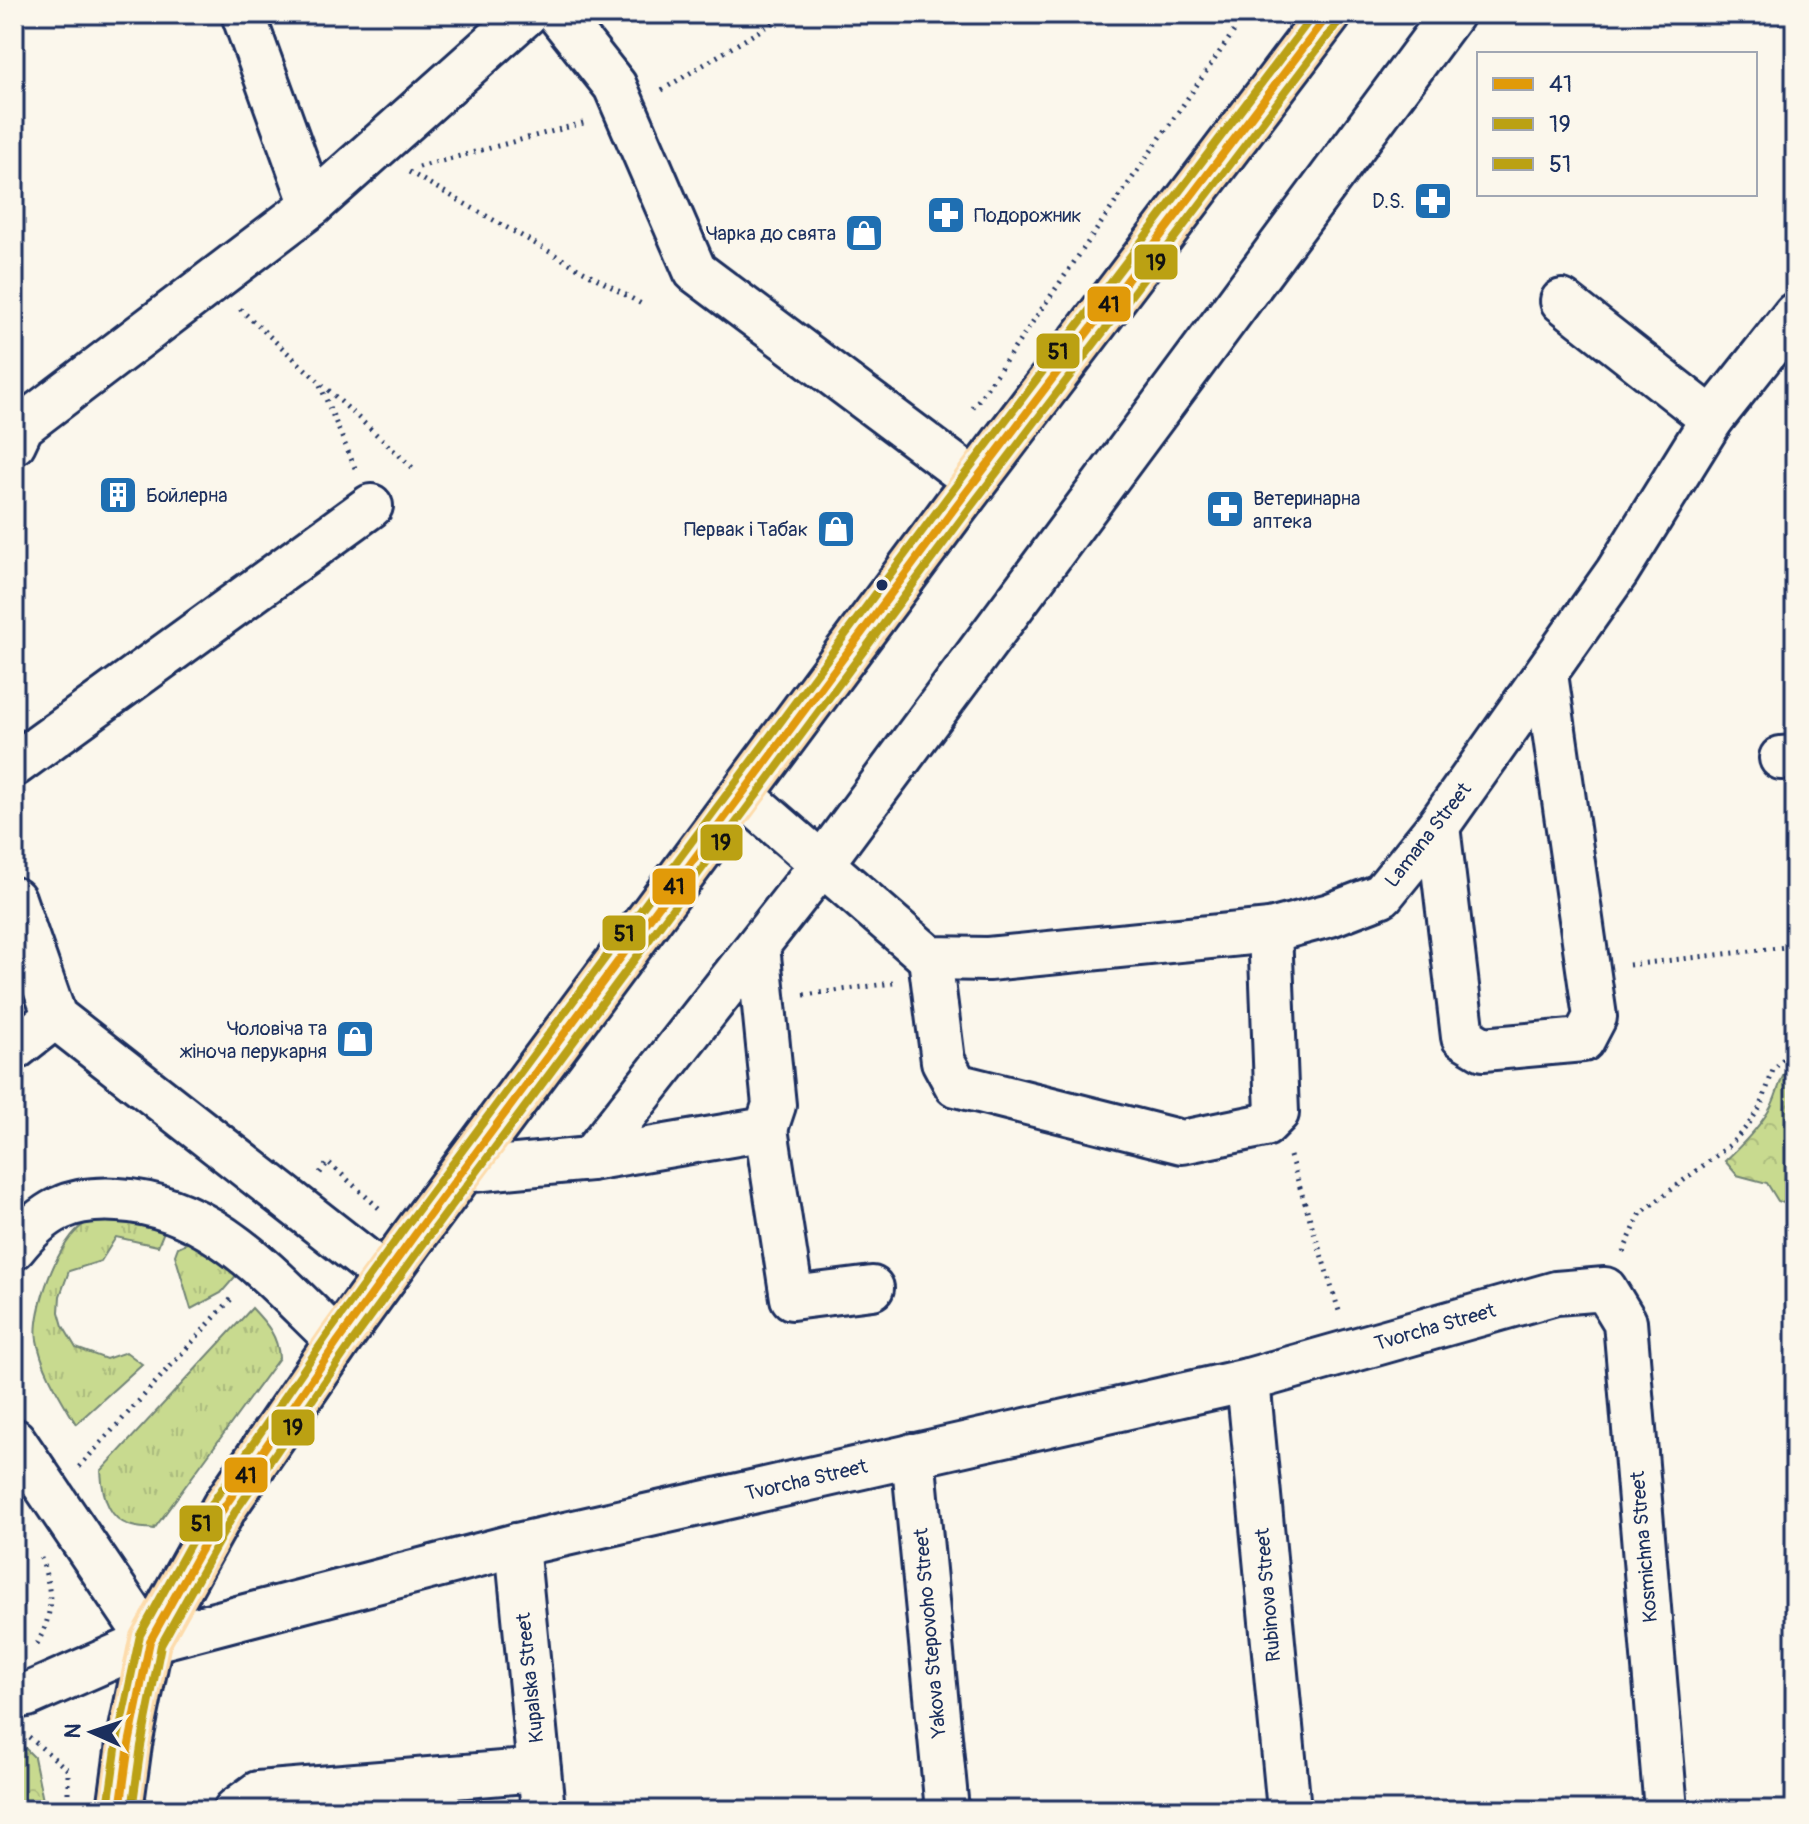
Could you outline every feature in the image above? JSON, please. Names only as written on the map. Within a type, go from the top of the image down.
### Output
[{"type":"main road","points":[[120,1810],[129,1744],[150,1641],[225,1506],[338,1341],[463,1171],[975,481],[1329,14]]},
{"type":"street","points":[[243,14],[312,205]]},
{"type":"street","points":[[17,424],[312,205],[526,14]]},
{"type":"street","points":[[558,14],[615,86],[695,271],[975,481]]},
{"type":"street","points":[[590,1159],[821,865],[1452,14]]},
{"type":"street","points":[[1562,301],[1712,419]]},
{"type":"street","name":"Lamana Street","points":[[932,968],[988,959],[1270,931],[1330,915],[1382,895],[1438,826],[1617,572],[1712,419],[1795,314]]},
{"type":"street","points":[[14,765],[371,506]]},
{"type":"street","points":[[1438,826],[1463,1037],[1483,1049],[1583,1040],[1595,1017],[1546,674]]},
{"type":"street","points":[[744,796],[932,968],[943,1061],[956,1085],[1182,1142],[1265,1125],[1277,1113],[1270,931]]},
{"type":"street","points":[[14,899],[55,1017],[386,1276]]},
{"type":"street","points":[[758,946],[774,1105],[766,1129],[792,1298],[872,1288]]},
{"type":"street","points":[[14,1049],[55,1017]]},
{"type":"street","points":[[463,1171],[590,1159],[766,1129]]},
{"type":"street","points":[[14,1248],[30,1228],[55,1209],[82,1200],[140,1201],[167,1207],[194,1218],[225,1237],[338,1341]]},
{"type":"street","name":"Tvorcha Street","points":[[19,1715],[27,1695],[150,1641],[517,1545],[1248,1380],[1556,1293],[1605,1289]]},
{"type":"street","name":"Kosmichna Street","points":[[1605,1289],[1625,1322],[1666,1810]]},
{"type":"street","name":"Rubinova Street","points":[[1248,1380],[1289,1810]]},
{"type":"street","points":[[14,1440],[150,1641]]},
{"type":"street","name":"Yakova Stepovoho Street","points":[[913,1455],[947,1810]]},
{"type":"street","name":"Kupalska Street","points":[[517,1545],[541,1790]]},
{"type":"street","points":[[235,1810],[258,1793],[541,1790]]},
{"type":"path","points":[[645,306],[406,171],[626,112],[787,14]]},
{"type":"path","points":[[940,455],[1246,14]]},
{"type":"path","points":[[236,305],[413,468]]},
{"type":"path","points":[[318,381],[371,506]]},
{"type":"path","points":[[1589,970],[1795,946]]},
{"type":"path","points":[[763,1001],[932,968]]},
{"type":"path","points":[[1605,1289],[1641,1213],[1730,1145],[1761,1106],[1773,1070],[1795,1047]]},
{"type":"path","points":[[1277,1113],[1352,1351]]},
{"type":"path","points":[[328,1162],[386,1214]]},
{"type":"path","points":[[75,1472],[239,1290]]},
{"type":"path","points":[[30,1656],[48,1623],[51,1589],[37,1545]]},
{"type":"path","points":[[19,1715],[68,1770],[68,1810]]},
{"type":"green space","points":[[1795,1061],[1795,1207],[1778,1201],[1767,1183],[1737,1175],[1725,1161],[1763,1119],[1785,1073]]},
{"type":"green space","points":[[117,1218],[165,1229],[158,1246],[116,1237],[101,1261],[69,1271],[60,1296],[59,1312],[76,1348],[106,1359],[126,1352],[142,1364],[76,1424],[43,1362],[37,1340],[39,1311],[57,1259],[76,1231],[89,1222]]},
{"type":"green space","points":[[189,1242],[240,1271],[221,1293],[191,1309],[175,1255],[178,1247]]},
{"type":"green space","points":[[252,1308],[271,1331],[279,1358],[154,1529],[135,1527],[122,1521],[107,1503],[101,1471]]},
{"type":"green space","points":[[14,1737],[34,1757],[45,1810],[14,1810]]},
{"type":"transit line","name":"51","points":[[108,1808],[117,1742],[140,1635],[215,1499],[404,1229],[946,499],[1314,14]]},
{"type":"transit line","name":"41","points":[[120,1810],[129,1744],[150,1641],[225,1506],[414,1236],[956,506],[1329,14]]},
{"type":"transit line","name":"19","points":[[132,1810],[161,1645],[235,1512],[424,1243],[966,513],[1339,21]]},
{"type":"place","name":"D.S.","points":[[1433,201]]},
{"type":"place","name":"Подорожник","points":[[946,215]]},
{"type":"place","name":"Чарка до свята","points":[[864,233]]},
{"type":"place","name":"Бойлерна","points":[[118,495]]},
{"type":"place","name":"Ветеринарна аптека","points":[[1225,509]]},
{"type":"place","name":"Первак і Табак","points":[[836,529]]},
{"type":"place","name":"Чоловіча та жіноча перукарня","points":[[355,1039]]}]
